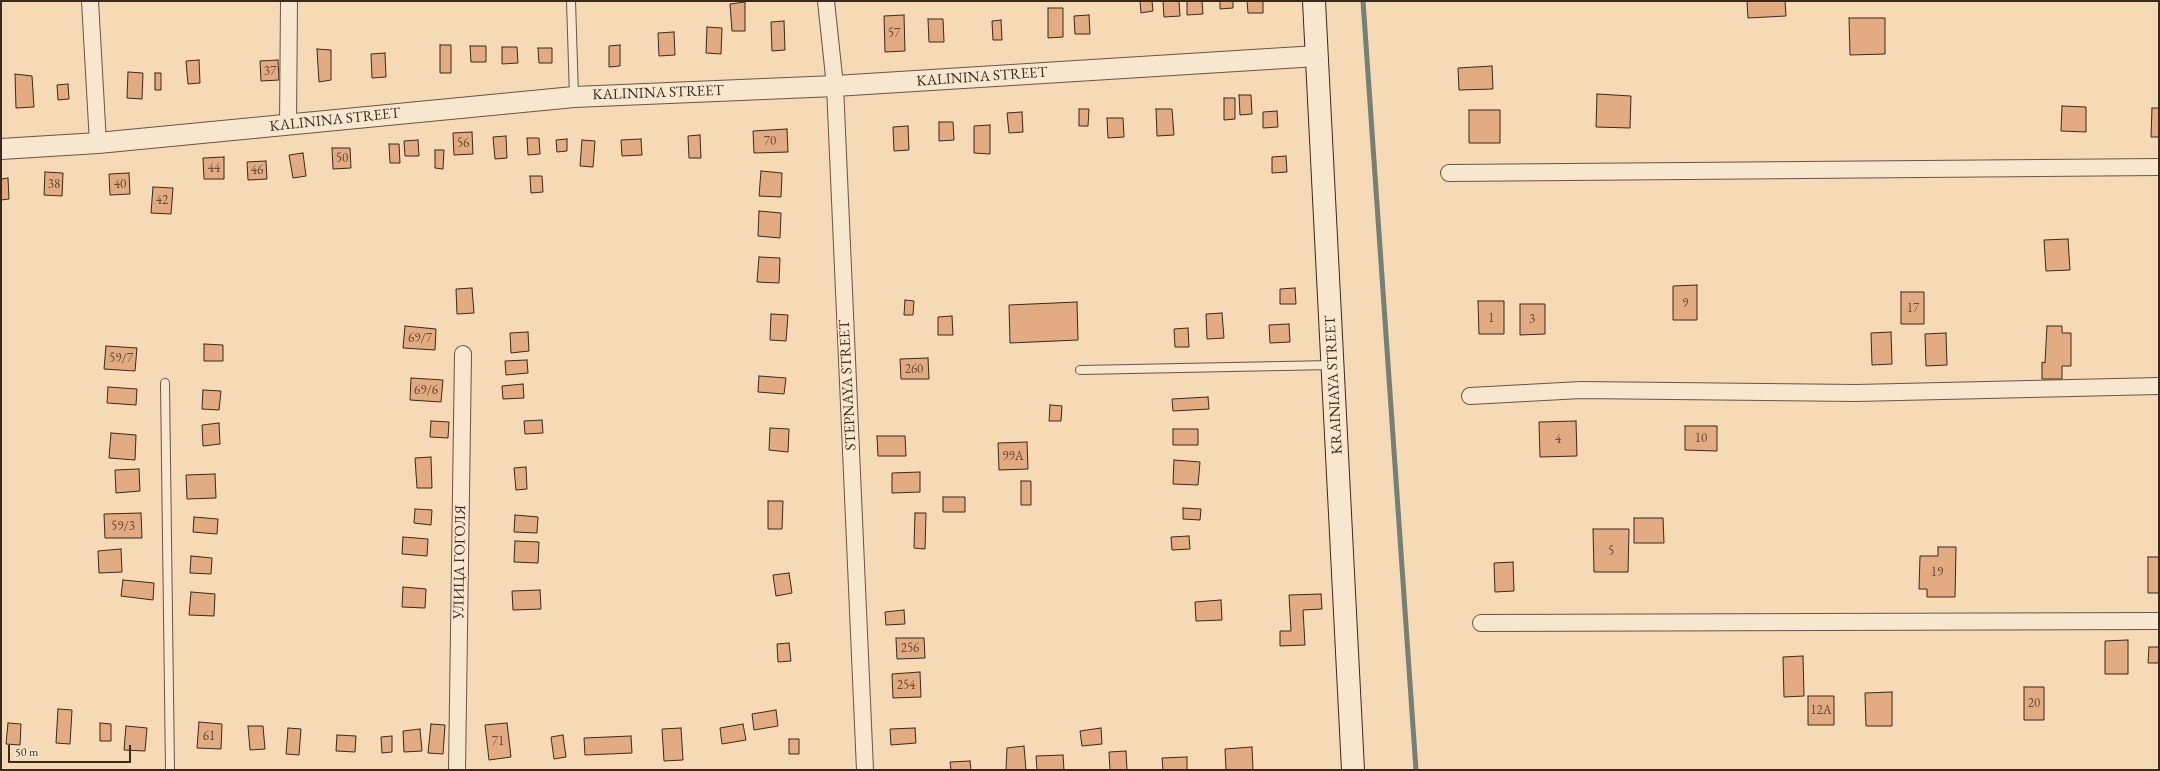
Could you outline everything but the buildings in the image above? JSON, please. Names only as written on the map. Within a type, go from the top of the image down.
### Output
[{"type":"main road","name":"KRAINIAYA STREET","points":[[1314,1],[1353,770]]},
{"type":"street","points":[[90,1],[98,143]]},
{"type":"street","points":[[288,124],[289,1]]},
{"type":"street","name":"STEPNAYA STREET","points":[[826,1],[835,86],[866,770]]},
{"type":"street","name":"KALININA STREET","points":[[1,149],[98,143],[574,97],[835,86],[1317,56]]},
{"type":"street","points":[[1448,173],[2159,167]]},
{"type":"street","name":"УЛИЦА ГОГОЛЯ","points":[[457,770],[463,354]]},
{"type":"street","points":[[1470,396],[1581,390],[1856,393],[2159,386]]},
{"type":"street","points":[[1481,623],[2159,620]]},
{"type":"lane","points":[[571,1],[574,97]]},
{"type":"lane","points":[[1080,370],[1333,365]]},
{"type":"lane","points":[[165,383],[170,770]]},
{"type":"waterway","points":[[1363,1],[1416,770]]}]
